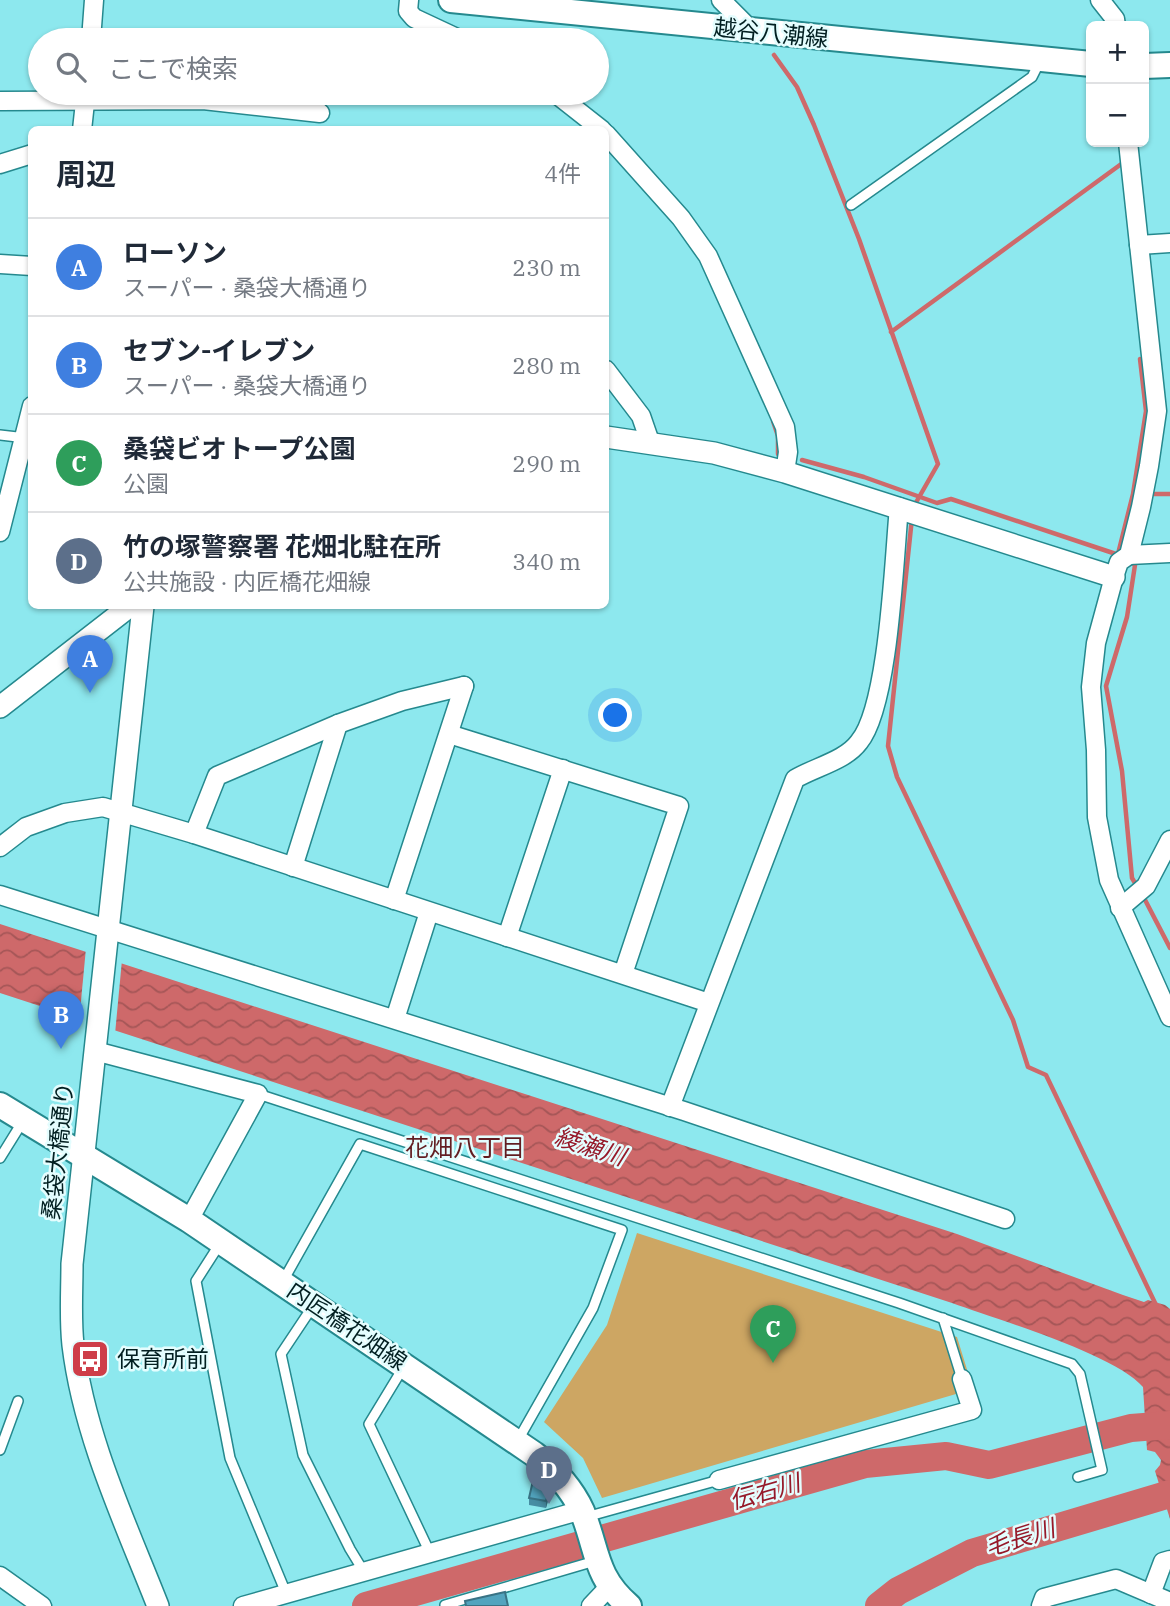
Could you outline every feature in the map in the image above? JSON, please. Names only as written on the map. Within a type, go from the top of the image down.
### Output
[{"type":"main road","name":"越谷八潮線","points":[[451,0],[541,5],[752,31],[1086,64]]},
{"type":"main road","points":[[1149,66],[1170,65]]},
{"type":"main road","name":"内匠橋花畑線","points":[[0,1105],[189,1220],[517,1441],[559,1475],[568,1486],[584,1517],[596,1559],[610,1586],[629,1606]]},
{"type":"street","points":[[92,28],[94,0]]},
{"type":"street","points":[[409,0],[408,11],[414,18],[435,28]]},
{"type":"street","points":[[721,0],[752,31]]},
{"type":"street","points":[[1100,0],[1115,21]]},
{"type":"street","points":[[0,101],[28,99]]},
{"type":"street","points":[[82,126],[84,105]]},
{"type":"street","points":[[247,105],[320,113]]},
{"type":"street","points":[[570,105],[597,126]]},
{"type":"street","points":[[609,137],[681,218],[708,256],[785,427],[788,452],[785,472]]},
{"type":"street","points":[[1129,147],[1157,411],[1149,466],[1129,555]]},
{"type":"street","points":[[0,164],[28,155]]},
{"type":"street","points":[[1139,245],[1170,243]]},
{"type":"street","points":[[0,264],[28,266]]},
{"type":"street","points":[[609,374],[641,416],[650,442]]},
{"type":"street","points":[[609,437],[714,453],[785,472],[1114,577]]},
{"type":"street","points":[[0,532],[27,438]]},
{"type":"street","points":[[670,1107],[795,779],[848,754],[871,724],[887,626],[899,507]]},
{"type":"street","points":[[1169,1012],[1109,880],[1097,817],[1091,687],[1096,643],[1119,562],[1129,555],[1170,553]]},
{"type":"street","points":[[0,707],[126,609]]},
{"type":"street","name":"桑袋大橋通り","points":[[143,609],[72,1264],[71,1316],[78,1377],[103,1466],[158,1606]]},
{"type":"street","points":[[194,834],[217,776],[338,724],[402,701],[464,686],[394,900]]},
{"type":"street","points":[[293,867],[338,724]]},
{"type":"street","points":[[449,734],[679,806],[623,974]]},
{"type":"street","points":[[508,937],[563,769]]},
{"type":"street","points":[[0,847],[26,827],[65,813],[103,807],[194,834],[709,1003]]},
{"type":"street","points":[[1120,908],[1146,886],[1170,840]]},
{"type":"street","points":[[0,895],[108,934],[395,1019],[670,1107],[1004,1219]]},
{"type":"street","points":[[395,1019],[429,912]]},
{"type":"street","points":[[96,1046],[258,1094],[189,1220]]},
{"type":"street","points":[[719,1480],[972,1410],[962,1379]]},
{"type":"street","points":[[243,1606],[430,1553],[584,1517]]},
{"type":"street","points":[[1151,1594],[1163,1562],[1170,1560]]},
{"type":"street","points":[[0,1576],[42,1606]]},
{"type":"street","points":[[1041,1606],[1044,1598],[1116,1579],[1170,1602]]},
{"type":"street","points":[[591,1606],[610,1586]]},
{"type":"lane","points":[[851,205],[1032,77],[1041,59]]},
{"type":"lane","points":[[0,435],[27,438]]},
{"type":"lane","points":[[258,1094],[943,1318],[1072,1364],[1080,1374],[1102,1470],[1078,1477]]},
{"type":"lane","points":[[0,1158],[24,1120]]},
{"type":"lane","points":[[282,1283],[360,1144],[622,1230],[593,1308],[517,1441]]},
{"type":"lane","points":[[221,1242],[196,1281],[230,1458],[286,1593]]},
{"type":"lane","points":[[314,1304],[281,1354],[303,1455],[364,1572]]},
{"type":"lane","points":[[943,1318],[962,1379]]},
{"type":"lane","points":[[405,1365],[369,1424],[430,1553]]},
{"type":"lane","points":[[0,1450],[18,1401]]},
{"type":"lane","points":[[584,1517],[719,1480]]},
{"type":"lane","points":[[445,1605],[596,1559]]},
{"type":"shaded area","points":[[637,1233],[957,1337],[973,1389],[602,1498],[583,1458],[544,1422],[607,1325]]},
{"type":"water","name":"綾瀬川","points":[[0,924],[957,1234],[1144,1302],[1148,1300],[1165,1305],[1170,1309],[1170,1519],[1155,1471],[1161,1460],[1155,1452],[1147,1450],[1143,1387],[1108,1362],[1054,1339],[952,1303],[0,993]]},
{"type":"pier","points":[[86,948],[122,960],[115,1034],[79,1022]]},
{"type":"building","points":[[534,1476],[551,1483],[546,1501],[529,1498]]},
{"type":"building","points":[[505,1592],[508,1606],[466,1606],[465,1601]]},
{"type":"waterway","points":[[774,55],[797,87],[814,125],[859,239],[938,464],[914,506]]},
{"type":"waterway","points":[[891,332],[1124,162]]},
{"type":"waterway","points":[[1118,554],[1133,494],[1146,411],[1140,359]]},
{"type":"waterway","points":[[773,421],[778,436],[778,454]]},
{"type":"waterway","points":[[802,460],[864,477],[937,503],[951,499],[1119,555]]},
{"type":"waterway","points":[[1146,494],[1170,494]]},
{"type":"waterway","points":[[912,518],[888,746],[897,777],[1013,1020],[1028,1067],[1046,1075],[1156,1305]]},
{"type":"waterway","points":[[1129,561],[1135,565],[1127,617],[1106,686],[1122,771],[1132,878],[1138,888]]},
{"type":"waterway","points":[[1143,896],[1170,948]]},
{"type":"waterway","name":"伝右川","points":[[366,1606],[865,1464],[946,1456],[989,1465],[1131,1428],[1170,1425]]},
{"type":"waterway","name":"毛長川","points":[[879,1606],[898,1591],[972,1553],[1170,1494]]},
{"type":"place","name":"ローソン","points":[[90,693]]},
{"type":"place","name":"セブン-イレブン","points":[[61,1049]]},
{"type":"place","name":"保育所前","points":[[90,1359]]},
{"type":"place","name":"桑袋ビオトープ公園","points":[[773,1363]]},
{"type":"place","name":"竹の塚警察署 花畑北駐在所","points":[[549,1504]]},
{"type":"district","name":"花畑八丁目","points":[[465,1148]]}]
